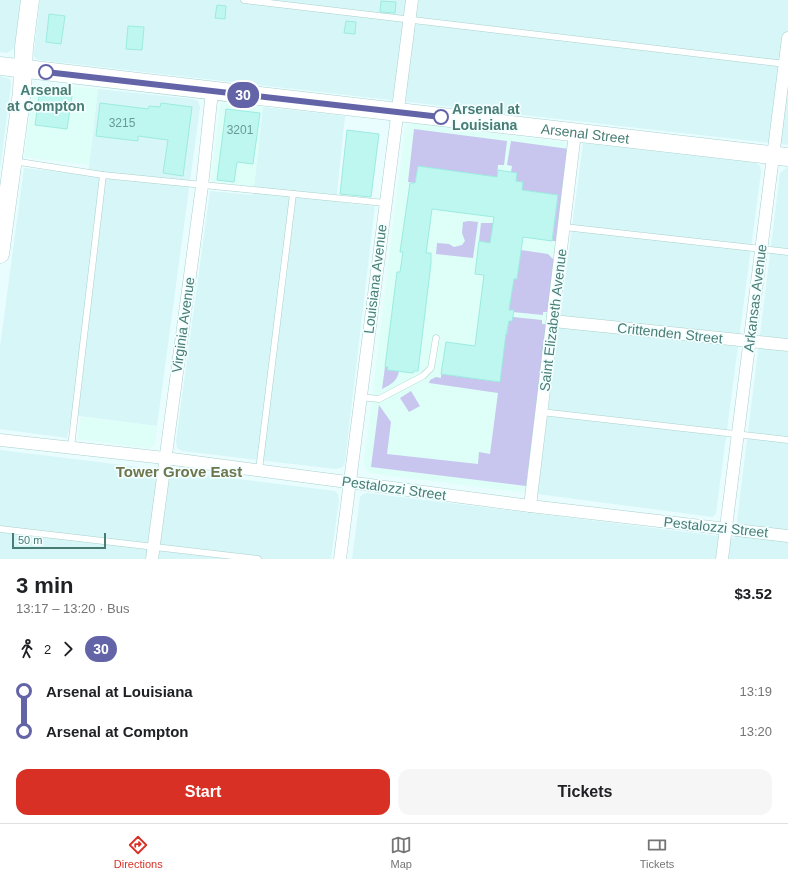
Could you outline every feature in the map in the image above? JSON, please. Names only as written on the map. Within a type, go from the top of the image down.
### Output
[{"type":"main road","points":[[0,254],[30,0]]},
{"type":"main road","name":"Arsenal Street","points":[[0,66],[780,156]]},
{"type":"street","name":"Louisiana Avenue","points":[[340,559],[412,0]]},
{"type":"street","name":"Arkansas Avenue","points":[[722,559],[762,249],[780,156],[788,38]]},
{"type":"street","name":"Virginia Avenue","points":[[152,559],[202,186],[212,91]]},
{"type":"street","name":"Saint Elizabeth Avenue","points":[[530,506],[576,133]]},
{"type":"street","name":"Crittenden Street","points":[[552,321],[788,345]]},
{"type":"street","name":"Pestalozzi Street","points":[[0,440],[165,458],[350,481],[530,506],[788,536]]},
{"type":"lane","points":[[244,0],[786,64]]},
{"type":"lane","points":[[12,161],[102,175],[385,203]]},
{"type":"lane","points":[[71,447],[102,175]]},
{"type":"lane","points":[[259,470],[293,194]]},
{"type":"lane","points":[[564,227],[788,252]]},
{"type":"lane","points":[[360,397],[379,399],[423,376],[431,368],[436,338]]},
{"type":"lane","points":[[541,412],[788,440]]},
{"type":"lane","points":[[0,529],[258,559]]},
{"type":"shaded area","points":[[0,0],[22,0],[16,43],[13,49],[7,53],[0,52]]},
{"type":"shaded area","points":[[40,0],[788,0],[788,145],[39,60],[34,57],[34,52]]},
{"type":"shaded area","points":[[0,76],[10,79],[11,84],[0,170]]},
{"type":"shaded area","points":[[44,84],[98,89],[89,165],[24,157],[33,89],[37,85]]},
{"type":"shaded area","points":[[98,89],[193,99],[198,101],[200,107],[157,426],[72,415],[67,438],[0,429],[0,347],[24,168],[88,175]]},
{"type":"shaded area","points":[[224,103],[263,107],[254,187],[211,181],[220,106]]},
{"type":"shaded area","points":[[263,107],[345,116],[336,202],[375,206],[345,461],[343,467],[336,469],[182,451],[177,448],[176,441],[210,191],[253,195]]},
{"type":"shaded area","points":[[414,123],[570,143],[525,493],[369,473],[365,469],[364,463],[405,129],[408,125]]},
{"type":"shaded area","points":[[414,129],[507,141],[504,165],[498,165],[497,177],[418,166],[415,183],[408,182]]},
{"type":"shaded area","points":[[511,141],[569,149],[556,241],[552,241],[558,195],[522,190],[516,181],[517,173],[511,172],[512,166],[507,165]]},
{"type":"shaded area","points":[[583,143],[756,163],[760,166],[761,172],[716,513],[713,517],[537,494]]},
{"type":"shaded area","points":[[788,167],[788,559],[352,559],[360,497],[367,493],[735,538],[780,173]]},
{"type":"shaded area","points":[[463,222],[478,222],[473,258],[436,254],[437,243],[449,244],[454,247],[462,245],[465,241],[462,233]]},
{"type":"shaded area","points":[[481,223],[493,223],[492,243],[479,241]]},
{"type":"shaded area","points":[[521,250],[548,254],[554,260],[548,312],[543,312],[543,315],[513,312],[513,310],[509,310],[511,295],[501,294],[504,277],[517,279]]},
{"type":"shaded area","points":[[513,317],[542,320],[542,324],[547,324],[526,486],[371,467],[379,405],[391,422],[387,454],[478,464],[479,452],[490,454],[498,393],[429,383],[430,380],[436,377],[441,378],[441,374],[499,382],[497,333],[507,334],[509,321],[512,321]]},
{"type":"shaded area","points":[[385,367],[388,367],[387,369],[399,371],[395,380],[382,389]]},
{"type":"shaded area","points":[[411,391],[420,406],[409,412],[400,398]]},
{"type":"shaded area","points":[[81,417],[157,426],[155,444],[146,448],[78,439]]},
{"type":"shaded area","points":[[0,450],[335,491],[338,494],[339,500],[331,559],[0,559]]},
{"type":"building","points":[[381,1],[396,2],[395,13],[380,12]]},
{"type":"building","points":[[217,5],[226,6],[225,19],[215,18]]},
{"type":"building","points":[[49,14],[65,16],[61,44],[46,42]]},
{"type":"building","points":[[346,21],[356,22],[355,34],[344,33]]},
{"type":"building","points":[[128,26],[144,27],[142,50],[126,49]]},
{"type":"building","points":[[40,89],[52,90],[52,93],[72,96],[67,129],[35,125]]},
{"type":"building","points":[[100,103],[148,109],[149,106],[160,107],[161,103],[192,107],[183,176],[163,173],[168,140],[138,136],[138,141],[96,136]]},
{"type":"building","points":[[226,109],[260,113],[253,164],[237,162],[234,182],[217,180]]},
{"type":"building","points":[[347,130],[379,134],[371,197],[340,194]]},
{"type":"building","points":[[418,166],[497,177],[498,170],[517,173],[516,181],[523,182],[522,190],[558,195],[552,241],[523,237],[517,279],[514,279],[509,310],[514,310],[512,321],[509,321],[506,334],[500,382],[441,374],[446,342],[475,346],[484,275],[475,274],[479,241],[490,243],[494,217],[432,209],[426,253],[431,253],[431,263],[418,371],[414,371],[413,373],[387,370],[388,367],[385,367],[397,272],[400,272],[403,252],[400,252],[410,183],[415,183]]},
{"type":"bus line","name":"30","points":[[46,72],[441,117]]},
{"type":"place","name":"Arsenal at Compton","points":[[46,72]]},
{"type":"place","name":"Arsenal at Louisiana","points":[[441,117]]},
{"type":"district","name":"Tower Grove East","points":[[179,472]]}]
